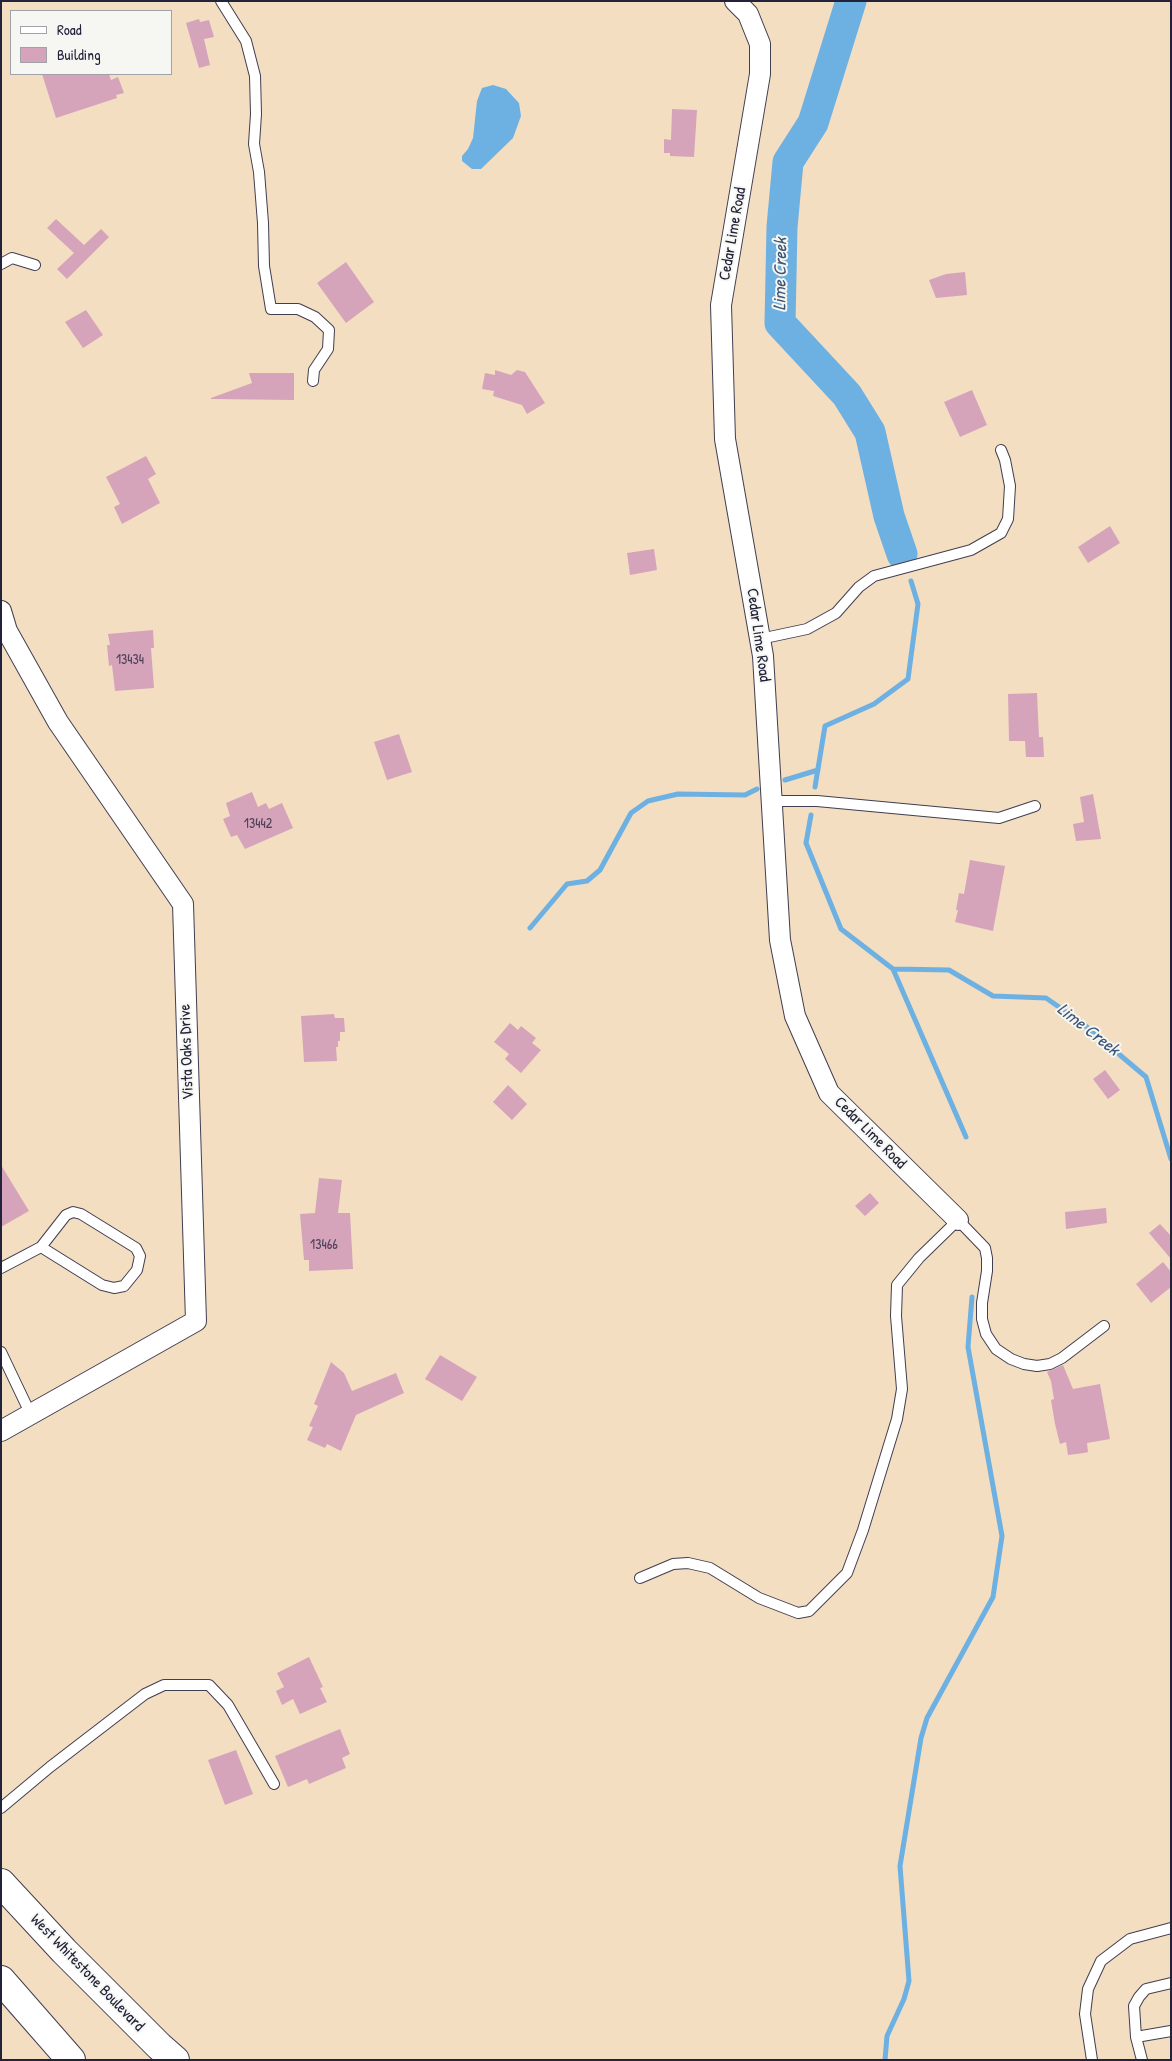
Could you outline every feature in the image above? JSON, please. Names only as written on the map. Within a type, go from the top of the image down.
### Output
[{"type":"main road","name":"West Whitestone Boulevard","points":[[1,1883],[64,1951],[158,2046],[175,2060]]},
{"type":"main road","points":[[1,1980],[71,2060]]},
{"type":"street","name":"Cedar Lime Road","points":[[735,1],[748,14],[760,44],[760,74],[721,305],[725,439],[764,656],[780,940],[795,1016],[829,1093],[958,1220]]},
{"type":"street","name":"Vista Oaks Drive","points":[[1,611],[7,631],[58,722],[183,904],[196,1321],[1,1431]]},
{"type":"lane","points":[[221,1],[246,42],[255,76],[256,114],[254,144],[264,223],[264,266],[271,310],[298,309],[315,317],[329,330],[328,349],[314,370],[313,381]]},
{"type":"lane","points":[[1,264],[12,258],[35,266]]},
{"type":"lane","points":[[760,639],[807,629],[836,613],[859,587],[874,576],[971,550],[1001,533],[1008,519],[1010,486],[1005,460],[1000,450]]},
{"type":"lane","points":[[772,801],[818,801],[999,818],[1035,806]]},
{"type":"lane","points":[[1,1268],[41,1247],[66,1215],[73,1212],[81,1214],[136,1248],[140,1256],[137,1270],[124,1286],[114,1288],[102,1285],[41,1247]]},
{"type":"lane","points":[[640,1578],[673,1564],[688,1563],[710,1568],[760,1598],[798,1613],[809,1611],[847,1574],[863,1530],[897,1419],[902,1389],[896,1316],[897,1285],[919,1258],[958,1220],[984,1248],[987,1258],[982,1319],[986,1334],[996,1349],[1011,1359],[1024,1364],[1038,1366],[1050,1364],[1062,1358],[1104,1326]]},
{"type":"lane","points":[[1,1352],[31,1415]]},
{"type":"lane","points":[[1,1808],[50,1767],[145,1694],[164,1685],[209,1686],[228,1705],[274,1784]]},
{"type":"lane","points":[[1092,2060],[1085,2014],[1088,1989],[1101,1961],[1130,1939],[1171,1928]]},
{"type":"lane","points":[[1142,2060],[1136,2037],[1134,2006],[1146,1989],[1171,1983]]},
{"type":"lane","points":[[1136,2037],[1171,2030]]},
{"type":"water","points":[[493,85],[506,89],[519,103],[521,116],[513,138],[481,169],[472,169],[462,161],[462,156],[473,138],[477,101],[482,88]]},
{"type":"building","points":[[199,19],[200,22],[209,20],[214,37],[204,39],[210,65],[199,68],[186,23]]},
{"type":"building","points":[[42,75],[109,75],[111,80],[118,77],[124,93],[116,95],[117,98],[56,118]]},
{"type":"building","points":[[672,109],[697,110],[694,157],[670,156],[670,153],[664,153],[664,139],[671,140]]},
{"type":"building","points":[[56,219],[84,245],[101,229],[109,237],[67,279],[57,269],[74,253],[47,228]]},
{"type":"building","points":[[346,262],[374,302],[346,323],[317,283]]},
{"type":"building","points":[[965,272],[967,295],[936,298],[929,280],[946,274]]},
{"type":"building","points":[[86,310],[103,335],[83,348],[65,322]]},
{"type":"building","points":[[495,370],[511,375],[517,370],[525,372],[545,403],[527,414],[522,405],[493,396],[494,391],[482,389],[485,373],[495,375]]},
{"type":"building","points":[[249,373],[294,373],[294,400],[211,399],[252,383]]},
{"type":"building","points":[[972,390],[987,425],[960,437],[944,402]]},
{"type":"building","points":[[146,456],[156,474],[148,479],[160,503],[122,524],[114,507],[120,504],[106,477]]},
{"type":"building","points":[[1110,526],[1120,543],[1088,563],[1078,547]]},
{"type":"building","points":[[654,549],[657,570],[630,575],[627,553]]},
{"type":"building","points":[[153,630],[154,648],[151,648],[154,688],[115,691],[112,665],[109,666],[107,645],[110,645],[108,634]]},
{"type":"building","points":[[1037,693],[1039,737],[1043,737],[1044,757],[1026,757],[1025,741],[1009,741],[1008,694]]},
{"type":"building","points":[[399,734],[412,772],[387,780],[374,742]]},
{"type":"building","points":[[252,792],[258,807],[266,803],[269,809],[282,803],[293,828],[245,849],[237,835],[231,837],[223,819],[230,816],[226,803]]},
{"type":"building","points":[[1093,794],[1101,839],[1076,841],[1073,824],[1084,822],[1080,797]]},
{"type":"building","points":[[970,860],[1005,866],[993,931],[955,922],[959,893],[964,894]]},
{"type":"building","points":[[334,1014],[335,1018],[344,1018],[345,1032],[340,1032],[340,1041],[338,1041],[338,1047],[336,1047],[337,1061],[304,1062],[301,1016]]},
{"type":"building","points":[[510,1023],[518,1030],[521,1026],[536,1038],[532,1043],[541,1050],[521,1073],[505,1059],[509,1054],[494,1042]]},
{"type":"building","points":[[1105,1070],[1120,1090],[1108,1099],[1093,1079]]},
{"type":"building","points":[[508,1085],[527,1104],[512,1120],[493,1102]]},
{"type":"building","points":[[1,1165],[29,1211],[1,1227]]},
{"type":"building","points":[[319,1178],[342,1180],[338,1213],[350,1213],[353,1269],[309,1271],[309,1260],[304,1260],[300,1214],[315,1213]]},
{"type":"building","points":[[870,1193],[879,1203],[865,1216],[855,1206]]},
{"type":"building","points":[[1106,1208],[1107,1223],[1066,1229],[1065,1212]]},
{"type":"building","points":[[1160,1224],[1171,1236],[1171,1259],[1149,1233]]},
{"type":"building","points":[[1163,1262],[1171,1272],[1171,1287],[1151,1303],[1136,1284]]},
{"type":"building","points":[[440,1355],[477,1377],[462,1401],[425,1379]]},
{"type":"building","points":[[331,1362],[344,1373],[352,1391],[396,1373],[404,1393],[356,1415],[341,1451],[327,1444],[325,1448],[307,1440],[313,1427],[309,1426],[318,1406],[314,1404]]},
{"type":"building","points":[[1063,1365],[1073,1389],[1100,1384],[1110,1439],[1087,1443],[1088,1452],[1068,1455],[1066,1442],[1060,1444],[1051,1400],[1054,1399],[1051,1381],[1047,1372]]},
{"type":"building","points":[[309,1657],[323,1687],[320,1688],[327,1702],[300,1714],[293,1699],[282,1705],[276,1691],[284,1687],[277,1673]]},
{"type":"building","points":[[340,1729],[350,1754],[342,1758],[346,1768],[309,1784],[307,1779],[288,1787],[275,1756]]},
{"type":"building","points":[[236,1750],[253,1794],[225,1805],[208,1760]]},
{"type":"waterway","name":"Lime Creek","points":[[851,1],[813,123],[788,162],[782,227],[780,323],[847,395],[870,432],[889,516],[902,554]]},
{"type":"waterway","name":"Lime Creek","points":[[815,787],[825,726],[874,704],[908,679],[918,604],[911,581]]},
{"type":"waterway","points":[[785,780],[818,770]]},
{"type":"waterway","points":[[530,928],[567,884],[587,881],[600,870],[631,813],[648,801],[678,794],[745,795],[757,789]]},
{"type":"waterway","name":"Lime Creek","points":[[811,815],[806,843],[841,929],[893,969],[949,970],[993,996],[1046,998],[1082,1023],[1146,1077],[1171,1159]]},
{"type":"waterway","points":[[893,969],[966,1137]]},
{"type":"waterway","points":[[885,2060],[887,2036],[904,1999],[909,1981],[900,1866],[921,1738],[927,1718],[993,1597],[1002,1536],[968,1347],[972,1297]]}]
